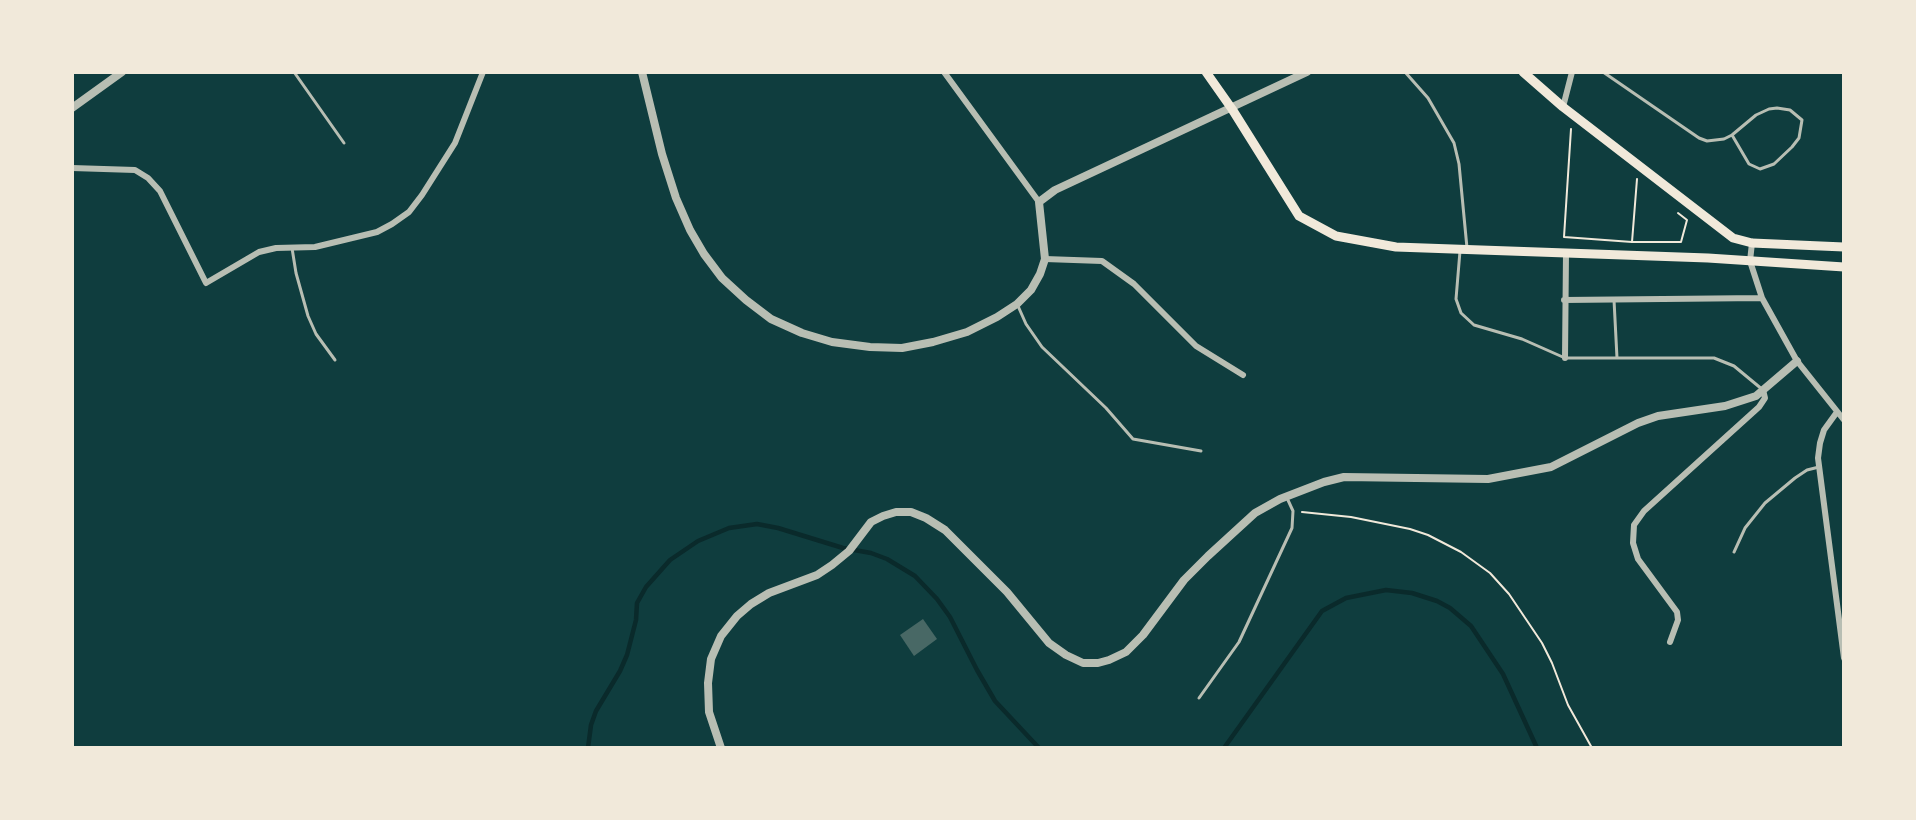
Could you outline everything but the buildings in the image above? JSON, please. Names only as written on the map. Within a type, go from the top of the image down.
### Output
[{"type":"main road","points":[[1206,72],[1299,216],[1336,236],[1396,247],[1750,261],[1844,267]]},
{"type":"main road","points":[[1522,72],[1563,107],[1734,238],[1752,243],[1844,247]]},
{"type":"street","points":[[72,108],[122,72]]},
{"type":"street","points":[[72,168],[135,170],[148,178],[160,191],[206,283],[259,252],[276,248],[315,247],[377,231],[409,212],[455,143],[483,72]]},
{"type":"street","points":[[642,72],[662,154],[676,198],[704,254],[723,278],[771,319],[802,333],[832,342],[902,348],[967,332],[998,317],[1017,304],[1031,290],[1046,259],[1038,202],[944,72]]},
{"type":"street","points":[[1038,202],[1055,190],[1307,72]]},
{"type":"street","points":[[1563,107],[1572,72]]},
{"type":"street","points":[[1752,243],[1750,261],[1762,298],[1797,362],[1844,420]]},
{"type":"street","points":[[1565,358],[1566,253]]},
{"type":"street","points":[[1046,259],[1102,261],[1134,284],[1196,346],[1243,375]]},
{"type":"street","points":[[1564,300],[1762,298]]},
{"type":"street","points":[[721,748],[710,712],[708,683],[711,659],[721,636],[736,616],[751,604],[769,594],[817,575],[849,551],[871,522],[883,516],[896,512],[911,512],[945,530],[1007,592],[1050,643],[1066,656],[1083,663],[1098,663],[1126,652],[1143,635],[1184,580],[1229,535],[1255,513],[1286,496],[1344,477],[1488,479],[1551,467],[1638,423],[1658,416],[1736,403],[1756,396],[1797,362]]},
{"type":"street","points":[[1670,642],[1678,620],[1677,612],[1641,567],[1633,543],[1634,525],[1644,512],[1759,406],[1765,398],[1763,390]]},
{"type":"street","points":[[1837,412],[1828,423],[1820,442],[1818,458],[1844,658]]},
{"type":"lane","points":[[294,72],[344,143]]},
{"type":"lane","points":[[1405,72],[1428,98],[1454,143],[1459,164],[1463,250],[1456,299],[1465,318],[1474,325],[1522,339],[1565,358],[1714,358],[1734,366],[1763,390]]},
{"type":"lane","points":[[1604,72],[1699,138],[1715,141],[1732,135],[1756,115],[1769,108],[1790,110],[1802,120],[1799,138],[1792,147],[1774,164],[1763,168],[1749,164],[1732,135]]},
{"type":"lane","points":[[292,248],[296,273],[308,316],[316,334],[335,360]]},
{"type":"lane","points":[[1614,300],[1617,358]]},
{"type":"lane","points":[[1017,304],[1026,324],[1042,347],[1106,408],[1133,439],[1201,451]]},
{"type":"lane","points":[[1734,552],[1745,528],[1765,503],[1795,478],[1807,470],[1819,467]]},
{"type":"lane","points":[[1199,698],[1239,642],[1292,528],[1293,511],[1286,496]]},
{"type":"path","points":[[1580,134],[1571,126],[1564,237],[1632,242],[1681,242],[1687,219],[1678,212]]},
{"type":"path","points":[[1632,242],[1637,177],[1645,184]]},
{"type":"path","points":[[1293,511],[1352,517],[1410,529],[1446,543],[1483,567],[1509,594],[1530,624],[1552,663],[1574,719],[1592,748]]},
{"type":"waterway","points":[[588,748],[591,725],[596,711],[627,655],[636,620],[637,603],[646,587],[670,560],[698,541],[729,528],[757,524],[843,548],[871,553],[887,559],[915,576],[950,617],[995,701],[1039,748]]},
{"type":"waterway","points":[[1224,748],[1322,611],[1346,598],[1386,590],[1412,593],[1437,601],[1450,608],[1471,626],[1503,674],[1537,748]]}]
